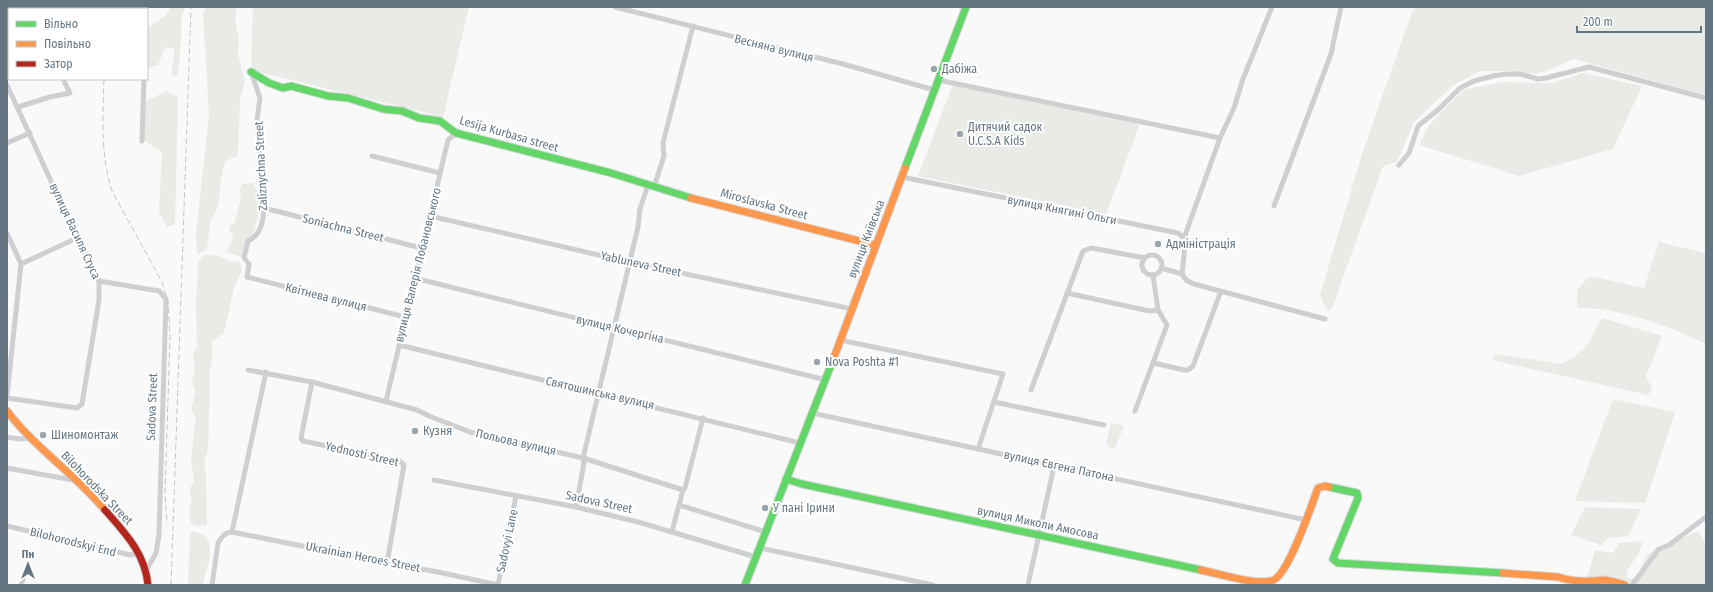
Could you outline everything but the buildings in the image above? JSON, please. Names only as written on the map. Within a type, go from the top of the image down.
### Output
[{"type":"street","points":[[99,7],[112,8]]},
{"type":"street","name":"Весняна вулиця","points":[[615,7],[843,64],[934,90]]},
{"type":"street","name":"вулиця Київська","points":[[745,585],[826,380],[875,245],[966,7]]},
{"type":"street","points":[[1272,7],[1243,79],[1234,108],[1220,138],[1184,238],[1185,246],[1182,274],[1186,280],[1194,284],[1325,318]]},
{"type":"street","points":[[1274,206],[1331,54],[1341,7]]},
{"type":"street","points":[[576,508],[584,463],[583,458],[615,328],[614,324],[638,227],[640,209],[664,156],[663,143],[693,26]]},
{"type":"street","points":[[1399,165],[1408,152],[1418,126],[1439,109],[1460,88],[1474,81],[1493,76],[1520,74],[1538,78],[1546,78],[1589,67],[1706,98]]},
{"type":"street","name":"Lesija Kurbasa street","points":[[251,72],[269,83],[284,88],[291,86],[328,96],[348,98],[419,118],[440,121],[456,133],[611,173],[651,186]]},
{"type":"street","name":"Zaliznychna Street","points":[[247,277],[250,264],[244,258],[248,241],[254,238],[259,232],[263,219],[264,208],[257,120],[260,98],[251,72]]},
{"type":"street","points":[[18,107],[50,97],[70,93],[64,80]]},
{"type":"street","points":[[142,141],[144,80]]},
{"type":"street","points":[[938,80],[1220,138]]},
{"type":"street","name":"вулиця Василя Стуса","points":[[7,85],[77,238],[99,281],[99,300],[82,404],[77,408],[7,397]]},
{"type":"street","points":[[7,143],[30,133]]},
{"type":"street","name":"вулиця Валерія Лобановського","points":[[386,401],[421,248],[448,140],[456,133]]},
{"type":"street","points":[[372,156],[440,173]]},
{"type":"street","name":"вулиця Княгині Ольги","points":[[902,177],[1178,233],[1184,238]]},
{"type":"street","name":"Miroslavska Street","points":[[651,186],[680,195],[722,204],[875,245]]},
{"type":"street","name":"Soniachna Street","points":[[264,208],[421,248]]},
{"type":"street","name":"Yabluneva Street","points":[[430,216],[629,262],[852,309]]},
{"type":"street","points":[[7,233],[21,264],[7,397]]},
{"type":"street","points":[[21,264],[77,238]]},
{"type":"street","points":[[1031,390],[1082,253],[1086,248],[1145,258],[1152,255],[1156,256],[1161,261],[1161,268],[1158,273],[1153,275],[1148,274],[1144,270],[1142,265],[1145,258]]},
{"type":"street","points":[[1161,268],[1182,274]]},
{"type":"street","points":[[1135,411],[1167,325],[1158,310],[1153,275]]},
{"type":"street","name":"Квітнева вулиця","points":[[247,277],[405,317]]},
{"type":"street","name":"вулиця Кочергіна","points":[[414,278],[826,380]]},
{"type":"street","name":"Sadova Street","points":[[99,281],[159,291],[166,299],[159,535],[156,553],[147,569]]},
{"type":"street","points":[[1154,363],[1184,370],[1188,370],[1193,366],[1221,291]]},
{"type":"street","points":[[1067,294],[1149,311],[1158,310]]},
{"type":"street","points":[[840,340],[1003,374],[978,449]]},
{"type":"street","name":"Святошинська вулиця","points":[[399,345],[703,418],[800,443]]},
{"type":"street","name":"Польова вулиця","points":[[248,370],[266,372],[312,382],[386,401],[417,410],[470,432],[583,458],[683,490]]},
{"type":"street","points":[[212,585],[218,543],[222,537],[230,532],[266,372]]},
{"type":"street","name":"Yednosti Street","points":[[312,382],[302,438],[303,441],[400,461],[404,465],[387,563]]},
{"type":"street","points":[[994,402],[1104,424]]},
{"type":"street","name":"вулиця Євгена Патона","points":[[812,413],[1306,520]]},
{"type":"street","name":"Bilohorodska Street","points":[[8,414],[31,438],[79,481],[130,538],[140,553],[147,569]]},
{"type":"street","points":[[672,531],[703,418]]},
{"type":"street","points":[[7,437],[19,439],[31,438]]},
{"type":"street","points":[[1028,585],[1054,466]]},
{"type":"street","points":[[7,468],[79,481]]},
{"type":"street","name":"вулиця Миколи Амосова","points":[[786,479],[802,484],[1256,582],[1267,582],[1277,579],[1282,573],[1306,520]]},
{"type":"street","name":"Sadova Street","points":[[434,480],[576,508],[638,522],[756,557]]},
{"type":"street","points":[[1306,520],[1318,488],[1325,486],[1345,490],[1357,493],[1358,498],[1333,559],[1338,563],[1558,577],[1576,581],[1596,582],[1604,580],[1625,585]]},
{"type":"street","name":"Sadovyi Lane","points":[[498,585],[516,496]]},
{"type":"street","points":[[679,504],[766,532]]},
{"type":"street","points":[[1632,585],[1658,549],[1669,545],[1706,517]]},
{"type":"street","name":"Bilohorodskyi End","points":[[7,526],[130,555],[140,553]]},
{"type":"street","name":"Ukrainian Heroes Street","points":[[230,532],[498,585]]},
{"type":"street","points":[[760,548],[933,585]]},
{"type":"street","points":[[147,569],[148,585]]},
{"type":"street","points":[[21,585],[25,573]]},
{"type":"shaded area","points":[[171,7],[185,7],[181,19],[178,76],[171,75],[175,49],[165,47],[158,65],[148,68],[148,28],[165,16]]},
{"type":"shaded area","points":[[207,7],[237,7],[235,20],[239,40],[238,54],[245,82],[240,99],[238,156],[225,161],[220,183],[219,204],[210,222],[207,249],[197,255],[196,234],[209,115],[203,12]]},
{"type":"shaded area","points":[[253,7],[469,7],[443,117],[251,70]]},
{"type":"shaded area","points":[[1416,7],[1706,7],[1706,95],[1574,59],[1535,74],[1509,71],[1480,71],[1452,86],[1414,122],[1397,162],[1383,166],[1332,308],[1327,310],[1320,295],[1361,157],[1404,34],[1412,13]]},
{"type":"shaded area","points":[[1583,73],[1642,86],[1613,149],[1519,176],[1419,145],[1429,125],[1463,90],[1502,82],[1553,83]]},
{"type":"shaded area","points":[[953,84],[1140,124],[1106,214],[918,176]]},
{"type":"shaded area","points":[[167,91],[178,97],[175,224],[167,227],[159,212],[162,152],[143,140],[146,101]]},
{"type":"shaded area","points":[[253,183],[258,193],[261,207],[246,254],[242,257],[226,252],[232,242],[233,234],[229,230],[231,225],[234,224],[241,198],[239,190],[242,184]]},
{"type":"shaded area","points":[[1659,242],[1706,253],[1706,344],[1660,324],[1636,317],[1608,310],[1577,308],[1577,291],[1589,276],[1644,288]]},
{"type":"shaded area","points":[[205,255],[220,256],[228,261],[240,262],[242,270],[234,288],[224,332],[212,342],[212,360],[209,374],[208,448],[204,464],[206,475],[207,525],[196,526],[191,523],[189,510],[192,499],[190,496],[190,488],[194,482],[191,458],[196,418],[191,409],[196,392],[192,383],[195,369],[193,352],[197,348],[196,306],[198,262]]},
{"type":"shaded area","points":[[1602,318],[1662,336],[1646,376],[1652,389],[1648,395],[1492,360],[1496,354],[1561,364],[1573,358],[1588,344]]},
{"type":"shaded area","points":[[1613,399],[1675,412],[1645,503],[1575,501]]},
{"type":"shaded area","points":[[1111,423],[1124,426],[1115,448],[1110,449],[1106,443]]},
{"type":"shaded area","points":[[1585,507],[1641,509],[1628,536],[1608,538],[1601,545],[1571,535]]},
{"type":"shaded area","points":[[194,531],[203,535],[208,540],[210,546],[209,561],[203,585],[188,585],[190,534]]},
{"type":"shaded area","points":[[1699,531],[1706,545],[1706,585],[1585,585],[1595,550],[1613,553],[1620,543],[1644,541],[1639,553],[1626,572],[1628,579],[1636,578],[1647,555],[1657,548]]},
{"type":"railway","points":[[171,585],[191,7]]},
{"type":"railway","points":[[104,80],[104,149],[108,177],[112,191],[162,282],[168,302],[170,337],[165,493],[167,524]]},
{"type":"traffic: fast","points":[[905,168],[966,7]]},
{"type":"traffic: fast","points":[[251,72],[269,83],[283,88],[291,86],[328,96],[348,98],[383,109],[402,111],[419,118],[440,121],[456,133],[611,173],[691,198]]},
{"type":"traffic: fast","points":[[745,585],[833,360]]},
{"type":"traffic: fast","points":[[786,479],[802,484],[1201,570]]},
{"type":"traffic: fast","points":[[1329,487],[1357,493],[1358,498],[1333,559],[1338,563],[1503,573]]},
{"type":"traffic: slow","points":[[833,360],[905,168]]},
{"type":"traffic: slow","points":[[691,198],[875,245]]},
{"type":"traffic: slow","points":[[7,411],[30,437],[105,510]]},
{"type":"traffic: slow","points":[[1201,570],[1255,582],[1271,581],[1278,577],[1285,568],[1305,525],[1318,488],[1325,486],[1329,487]]},
{"type":"traffic: slow","points":[[1503,573],[1558,577],[1580,581],[1606,580],[1625,585]]},
{"type":"traffic: jam","points":[[105,510],[133,544],[143,563],[148,585]]},
{"type":"place","name":"Дабіжа","points":[[934,69]]},
{"type":"place","name":"Дитячий садок U.C.S.A Kids","points":[[960,134]]},
{"type":"place","name":"Адміністрація","points":[[1158,244]]},
{"type":"place","name":"Nova Poshta #1","points":[[817,362]]},
{"type":"place","name":"Кузня","points":[[415,431]]},
{"type":"place","name":"Шиномонтаж","points":[[43,435]]},
{"type":"place","name":"У пані Ірини","points":[[765,508]]}]
